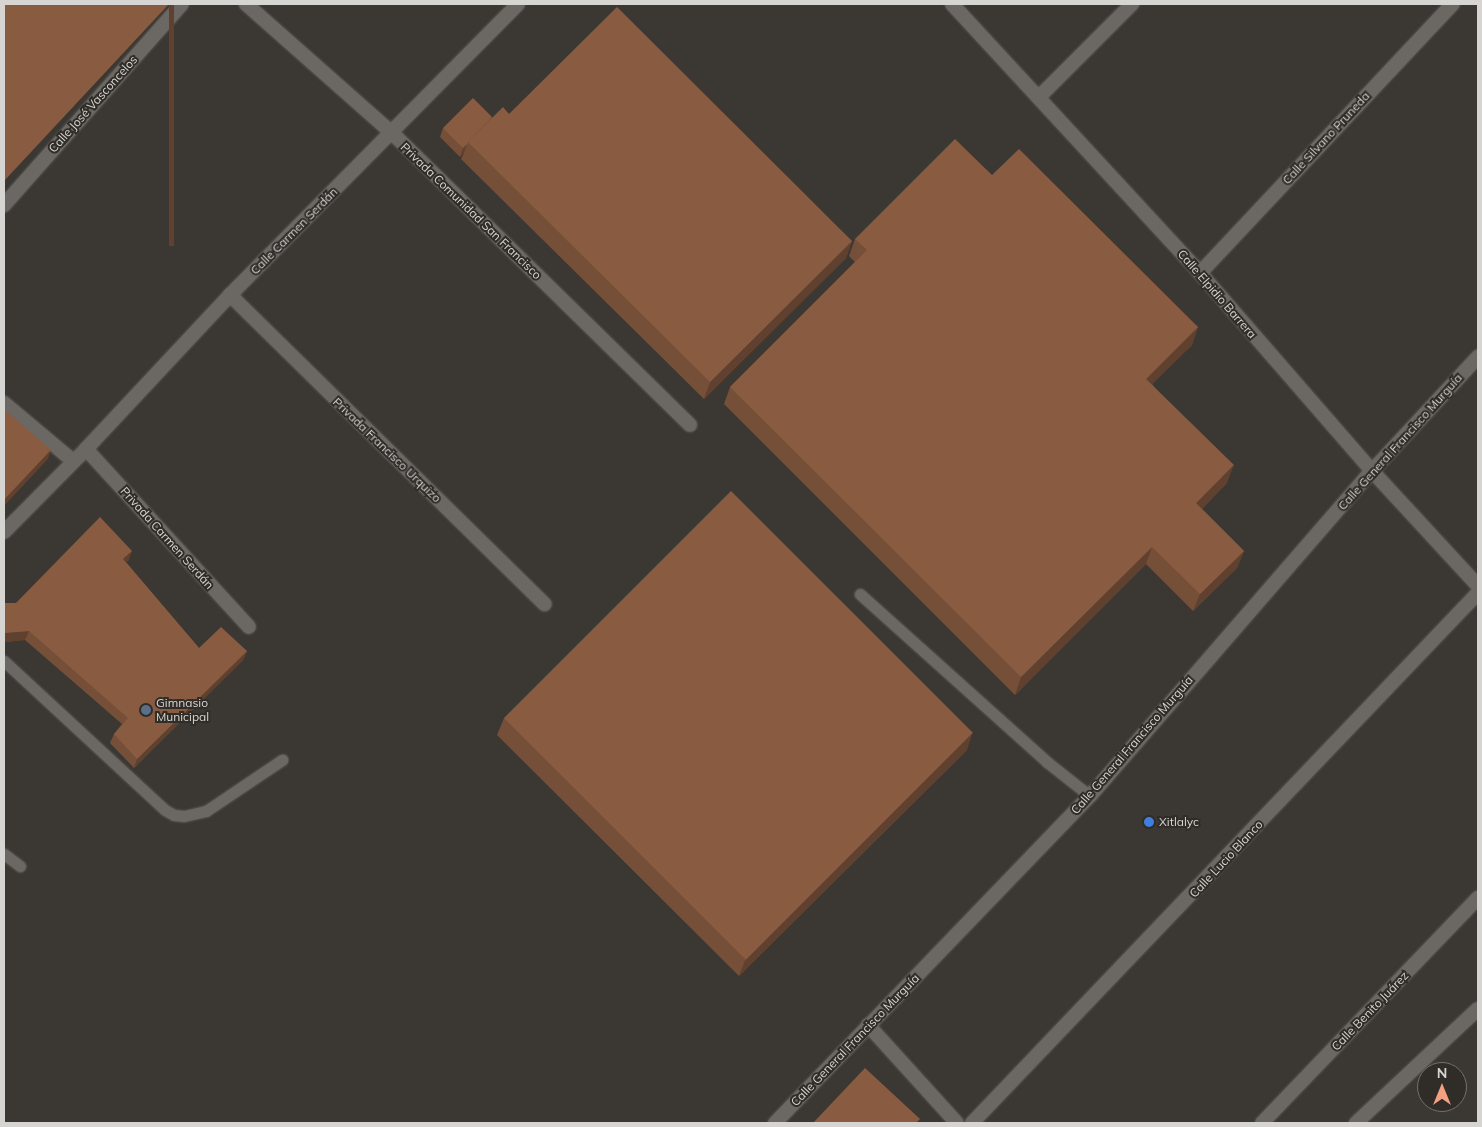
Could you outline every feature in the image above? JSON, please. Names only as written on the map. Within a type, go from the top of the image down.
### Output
[{"type":"street","name":"Calle José Vasconcelos","points":[[4,204],[182,4]]},
{"type":"street","name":"Privada Comunidad San Francisco","points":[[246,4],[392,133],[690,424]]},
{"type":"street","name":"Calle Carmen Serdán","points":[[4,532],[86,449],[230,296],[518,4]]},
{"type":"street","name":"Calle Elpidio Barrera","points":[[952,4],[1200,273],[1372,471],[1478,586]]},
{"type":"street","points":[[1039,97],[1132,4]]},
{"type":"street","name":"Calle Silvano Pruneda","points":[[1200,273],[1453,4]]},
{"type":"street","name":"Privada Francisco Urquizo","points":[[230,296],[544,604]]},
{"type":"street","name":"Calle General Francisco Murguía","points":[[775,1123],[1090,796],[1372,471],[1478,357]]},
{"type":"street","points":[[4,403],[73,461]]},
{"type":"street","name":"Privada Carmen Serdán","points":[[86,449],[249,627]]},
{"type":"street","name":"Calle Lucio Blanco","points":[[972,1123],[1478,593]]},
{"type":"street","name":"Calle Benito Juárez","points":[[1262,1123],[1478,898]]},
{"type":"street","points":[[1356,1123],[1478,1009]]},
{"type":"street","points":[[868,1025],[957,1123]]},
{"type":"lane","points":[[860,594],[1047,762],[1090,796]]},
{"type":"lane","points":[[4,661],[165,810],[174,815],[196,815],[206,811],[282,760]]},
{"type":"lane","points":[[4,854],[20,866]]},
{"type":"building","points":[[4,4],[169,4],[4,181]]},
{"type":"building","points":[[617,7],[852,241],[710,382],[468,142],[503,107],[509,114]]},
{"type":"building","points":[[473,98],[492,117],[463,148],[443,128]]},
{"type":"building","points":[[955,139],[992,175],[1019,149],[1198,327],[1146,379],[1234,465],[1196,503],[1244,551],[1200,594],[1152,547],[1021,677],[730,387],[867,250],[855,239]]},
{"type":"building","points":[[4,409],[51,450],[4,500]]},
{"type":"building","points":[[731,491],[973,733],[746,960],[504,718]]},
{"type":"building","points":[[100,517],[132,551],[123,559],[199,648],[221,627],[247,651],[137,759],[114,734],[128,718],[29,631],[4,633],[4,603],[16,603]]},
{"type":"building","points":[[865,1068],[920,1119],[916,1123],[813,1123]]},
{"type":"place","name":"Gimnasio Municipal","points":[[146,710]]},
{"type":"place","name":"Xitlalyc","points":[[1149,822]]}]
